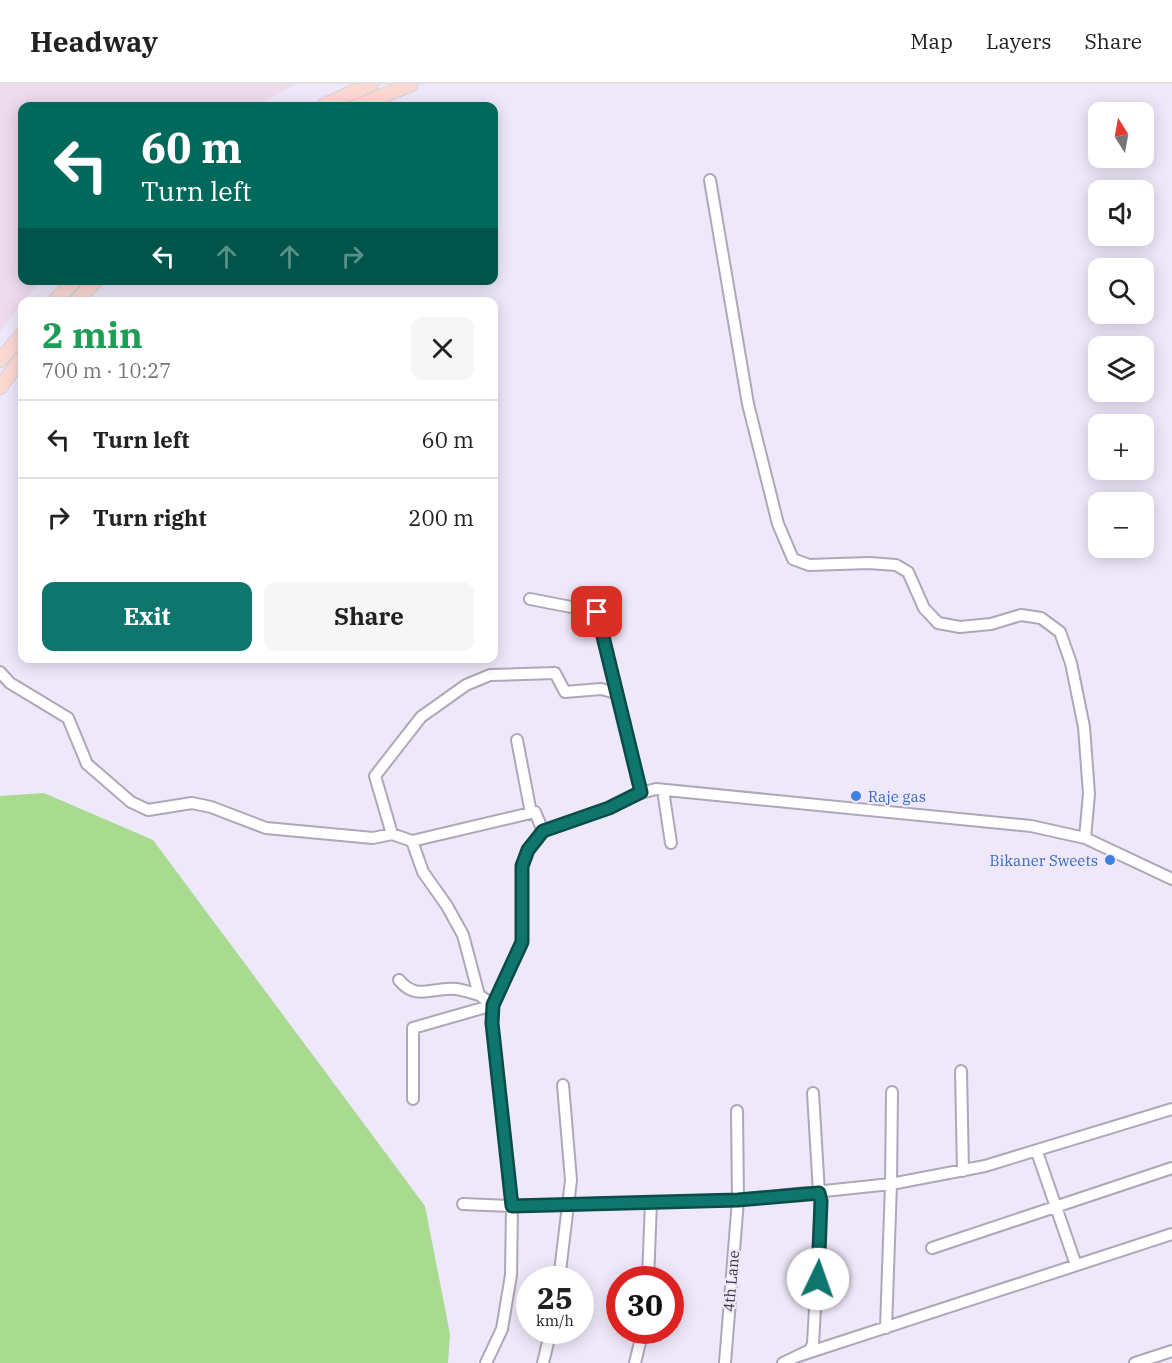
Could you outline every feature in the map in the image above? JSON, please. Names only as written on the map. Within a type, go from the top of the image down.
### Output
[{"type":"main road","points":[[332,102],[371,84]]},
{"type":"main road","points":[[368,102],[411,84]]},
{"type":"main road","points":[[59,297],[70,285]]},
{"type":"main road","points":[[81,297],[91,285]]},
{"type":"main road","points":[[12,370],[0,361],[18,340]]},
{"type":"main road","points":[[0,387],[18,363]]},
{"type":"street","points":[[710,180],[748,404],[778,524],[793,559],[809,565],[896,565],[908,572],[924,608],[938,623],[960,627],[991,624],[1021,615],[1041,618],[1060,632],[1073,671],[1084,727],[1089,794],[1085,838]]},
{"type":"street","points":[[530,599],[597,612],[641,792]]},
{"type":"street","points":[[0,672],[10,683],[68,718],[87,764],[131,802],[148,810],[192,803],[211,807],[266,828],[373,838],[392,834],[412,841],[535,812],[543,831]]},
{"type":"street","points":[[392,834],[375,776],[421,717],[466,685],[490,675],[555,673],[565,692],[601,689],[616,693]]},
{"type":"street","points":[[517,740],[531,813]]},
{"type":"street","points":[[663,790],[671,843]]},
{"type":"street","points":[[486,1363],[502,1329],[511,1275],[512,1206],[492,1023],[493,1005],[522,942],[522,866],[528,850],[543,831],[609,808],[641,792],[663,790],[1031,826],[1085,838],[1172,879]]},
{"type":"street","points":[[412,841],[423,872],[447,906],[462,935],[479,995]]},
{"type":"street","points":[[399,980],[407,989],[414,992],[455,989],[479,995],[493,1005]]},
{"type":"street","points":[[413,1099],[413,1028],[493,1005]]},
{"type":"street","points":[[961,1071],[963,1171]]},
{"type":"street","points":[[561,1266],[571,1180],[563,1085]]},
{"type":"street","points":[[886,1328],[892,1092]]},
{"type":"street","points":[[783,1363],[810,1350],[813,1344],[821,1201],[813,1094]]},
{"type":"street","points":[[463,1204],[512,1206],[738,1200],[891,1184],[963,1171],[1036,1152],[1172,1109]]},
{"type":"street","name":"4th Lane","points":[[725,1363],[738,1200],[736,1111]]},
{"type":"street","points":[[1036,1152],[1076,1265]]},
{"type":"street","points":[[932,1248],[1172,1168]]},
{"type":"street","points":[[649,1266],[651,1202]]},
{"type":"street","points":[[798,1356],[1172,1234]]},
{"type":"street","points":[[543,1363],[548,1344]]},
{"type":"street","points":[[635,1363],[639,1344]]},
{"type":"street","points":[[1135,1363],[1172,1351]]},
{"type":"shaded area","points":[[0,84],[297,84],[263,102],[18,102],[18,285],[37,285],[27,297],[18,297],[18,309],[0,332]]},
{"type":"green space","points":[[44,793],[153,840],[425,1206],[450,1334],[448,1363],[0,1363],[0,796]]},
{"type":"place","name":"Raje gas","points":[[856,796]]},
{"type":"place","name":"Bikaner Sweets","points":[[1110,860]]},
{"type":"route","points":[[597,612],[641,792],[609,808],[543,831],[528,850],[522,866],[522,942],[493,1005],[492,1023],[512,1206],[738,1200],[819,1193],[821,1201],[818,1279]]}]
